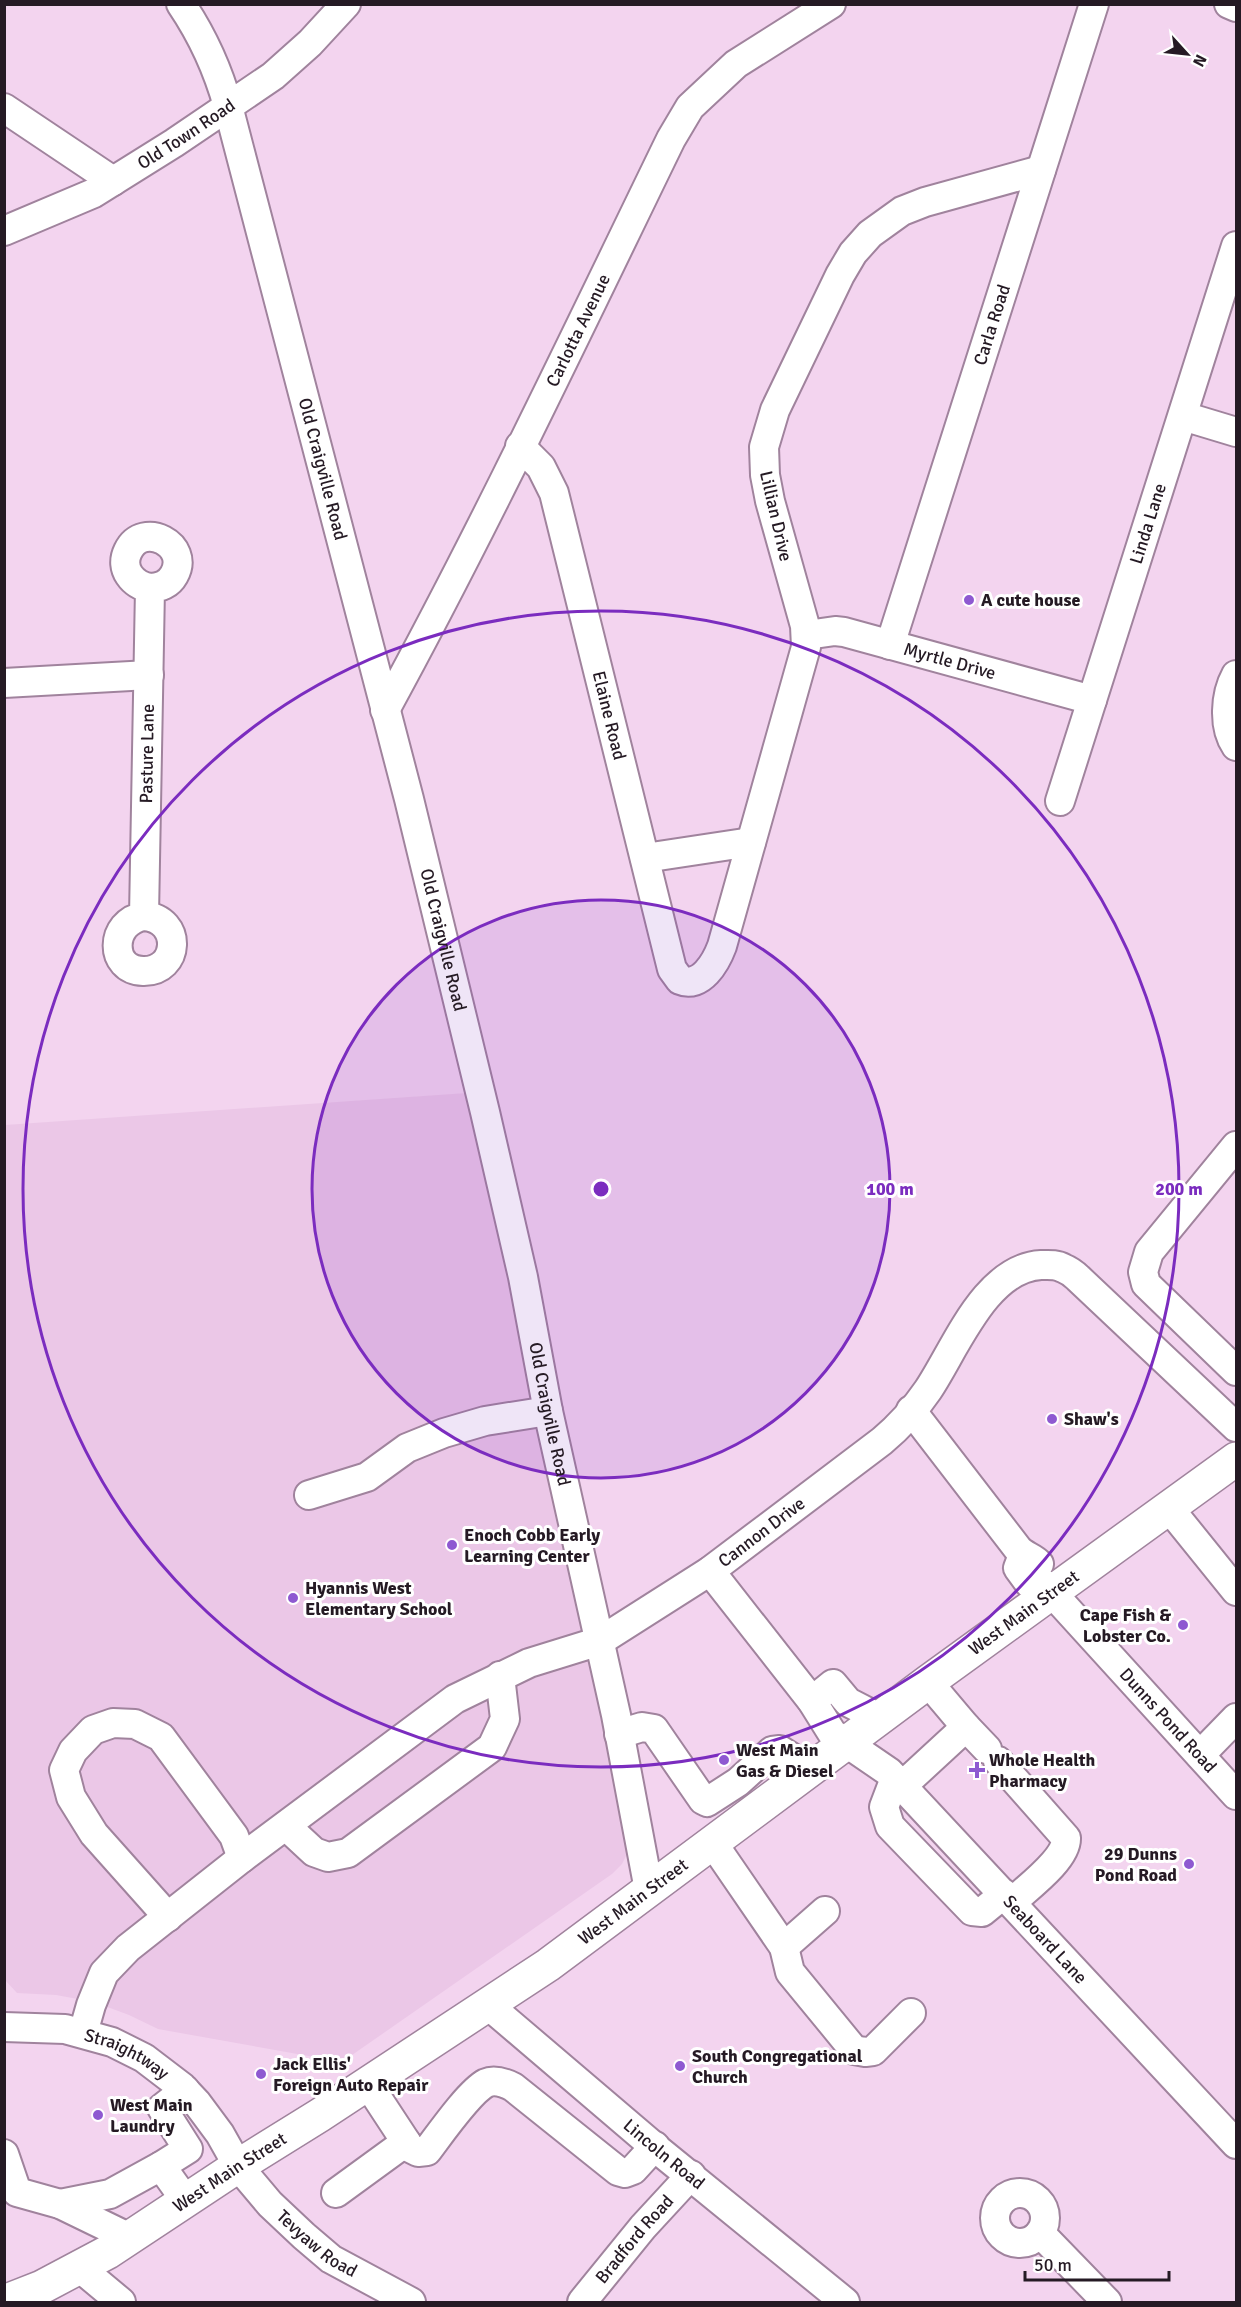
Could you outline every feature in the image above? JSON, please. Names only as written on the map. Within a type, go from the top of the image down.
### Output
[{"type":"main road","name":"West Main Street","points":[[4,2302],[42,2287],[130,2238],[368,2084],[564,1953],[1049,1589],[1169,1508],[1236,1459]]},
{"type":"street","name":"Old Craigville Road","points":[[181,4],[207,49],[228,106],[446,948],[523,1277],[548,1411],[619,1734],[648,1890]]},
{"type":"street","name":"Old Town Road","points":[[4,231],[66,206],[113,181],[228,106],[273,76],[310,43],[346,4]]},
{"type":"street","name":"Carlotta Avenue","points":[[385,710],[418,650],[520,446],[671,138],[690,107],[736,64],[831,4]]},
{"type":"street","name":"Carla Road","points":[[890,645],[1094,4]]},
{"type":"street","points":[[1229,4],[1236,7]]},
{"type":"street","points":[[4,108],[113,181]]},
{"type":"street","name":"Lillian Drive","points":[[692,982],[702,977],[718,957],[804,658],[807,635],[765,476],[764,447],[775,410],[840,275],[853,253],[880,225],[902,211],[925,202],[1041,170]]},
{"type":"street","name":"Linda Lane","points":[[1060,801],[1236,246]]},
{"type":"street","points":[[1183,416],[1236,432]]},
{"type":"street","name":"Elaine Road","points":[[520,446],[541,467],[554,493],[672,969],[680,980],[692,982]]},
{"type":"street","name":"Pasture Lane","points":[[144,916],[150,588]]},
{"type":"street","name":"Myrtle Drive","points":[[807,635],[835,631],[1092,700]]},
{"type":"street","points":[[4,682],[149,675]]},
{"type":"street","points":[[1236,675],[1231,689],[1228,718],[1229,732],[1236,746]]},
{"type":"street","points":[[645,858],[751,843]]},
{"type":"street","points":[[1236,1146],[1149,1252],[1143,1272],[1146,1284],[1236,1371]]},
{"type":"street","name":"Cannon Drive","points":[[91,2044],[91,2005],[104,1972],[128,1948],[242,1858],[455,1700],[529,1663],[600,1641],[710,1571],[882,1441],[897,1428],[928,1390],[953,1348],[994,1288],[1018,1272],[1033,1266],[1050,1265],[1062,1267],[1078,1278],[1236,1426]]},
{"type":"street","name":"Dunns Pond Road","points":[[911,1410],[1023,1555],[1018,1568],[1029,1583],[1049,1589],[1236,1795]]},
{"type":"street","points":[[309,1495],[367,1477],[407,1448],[444,1433],[485,1421],[548,1411]]},
{"type":"street","points":[[1169,1508],[1236,1591]]},
{"type":"street","points":[[710,1571],[823,1693],[848,1702],[879,1718]]},
{"type":"street","points":[[286,1826],[314,1852],[328,1857],[348,1853],[492,1747],[505,1719],[500,1676]]},
{"type":"street","points":[[928,1682],[1066,1838],[1064,1850],[1059,1858],[1008,1898],[982,1912],[972,1911],[890,1826],[884,1808],[898,1782],[966,1726]]},
{"type":"street","points":[[823,1693],[832,1733],[889,1772],[898,1782]]},
{"type":"street","points":[[1200,1755],[1236,1718]]},
{"type":"street","points":[[168,1917],[94,1834],[71,1797],[64,1770],[73,1750],[93,1730],[114,1722],[135,1724],[161,1737],[234,1836],[242,1858]]},
{"type":"street","points":[[619,1734],[642,1727],[654,1729],[703,1800],[707,1802],[719,1837],[784,1947],[790,1972],[855,2050],[873,2051],[911,2013]]},
{"type":"street","points":[[707,1802],[738,1782],[772,1751],[780,1750],[791,1757],[804,1774]]},
{"type":"street","name":"Seaboard Lane","points":[[1008,1898],[1236,2144]]},
{"type":"street","points":[[784,1947],[825,1911]]},
{"type":"street","name":"Lincoln Road","points":[[487,2004],[845,2302]]},
{"type":"street","name":"Straightway","points":[[4,2027],[65,2029],[91,2044],[112,2042],[144,2058],[185,2090],[220,2134],[238,2166]]},
{"type":"street","points":[[60,2204],[110,2194],[188,2149],[142,2074],[91,2044]]},
{"type":"street","points":[[368,2084],[410,2148],[418,2152],[427,2151],[475,2091],[488,2082],[501,2082],[513,2087],[618,2171],[625,2173],[633,2170],[655,2146]]},
{"type":"street","points":[[162,2108],[185,2090]]},
{"type":"street","points":[[336,2193],[406,2142]]},
{"type":"street","points":[[4,2154],[11,2194],[60,2204],[130,2238]]},
{"type":"street","points":[[161,2166],[186,2201]]},
{"type":"street","name":"Tevyaw Road","points":[[238,2166],[270,2204],[331,2259],[411,2302]]},
{"type":"street","name":"Bradford Road","points":[[582,2302],[642,2226],[691,2175]]},
{"type":"street","points":[[1040,2233],[1107,2302]]},
{"type":"street","points":[[79,2267],[121,2302]]},
{"type":"shaded area","name":"Hyannis West Elementary School","points":[[467,1093],[535,1383],[627,1814],[628,1852],[622,1864],[612,1874],[342,2062],[158,2029],[94,2002],[56,1995],[17,1993],[5,1980],[5,1125]]},
{"type":"place","name":"A cute house","points":[[969,600]]},
{"type":"place","name":"Shaw's","points":[[1052,1419]]},
{"type":"place","name":"Enoch Cobb Early Learning Center","points":[[452,1545]]},
{"type":"place","name":"Hyannis West Elementary School","points":[[293,1598]]},
{"type":"place","name":"Cape Fish & Lobster Co.","points":[[1183,1625]]},
{"type":"place","name":"West Main Gas & Diesel","points":[[724,1760]]},
{"type":"place","name":"Whole Health Pharmacy","points":[[977,1770]]},
{"type":"place","name":"29 Dunns Pond Road","points":[[1189,1864]]},
{"type":"place","name":"South Congregational Church","points":[[680,2066]]},
{"type":"place","name":"Jack Ellis' Foreign Auto Repair","points":[[261,2074]]},
{"type":"place","name":"West Main Laundry","points":[[98,2115]]}]
